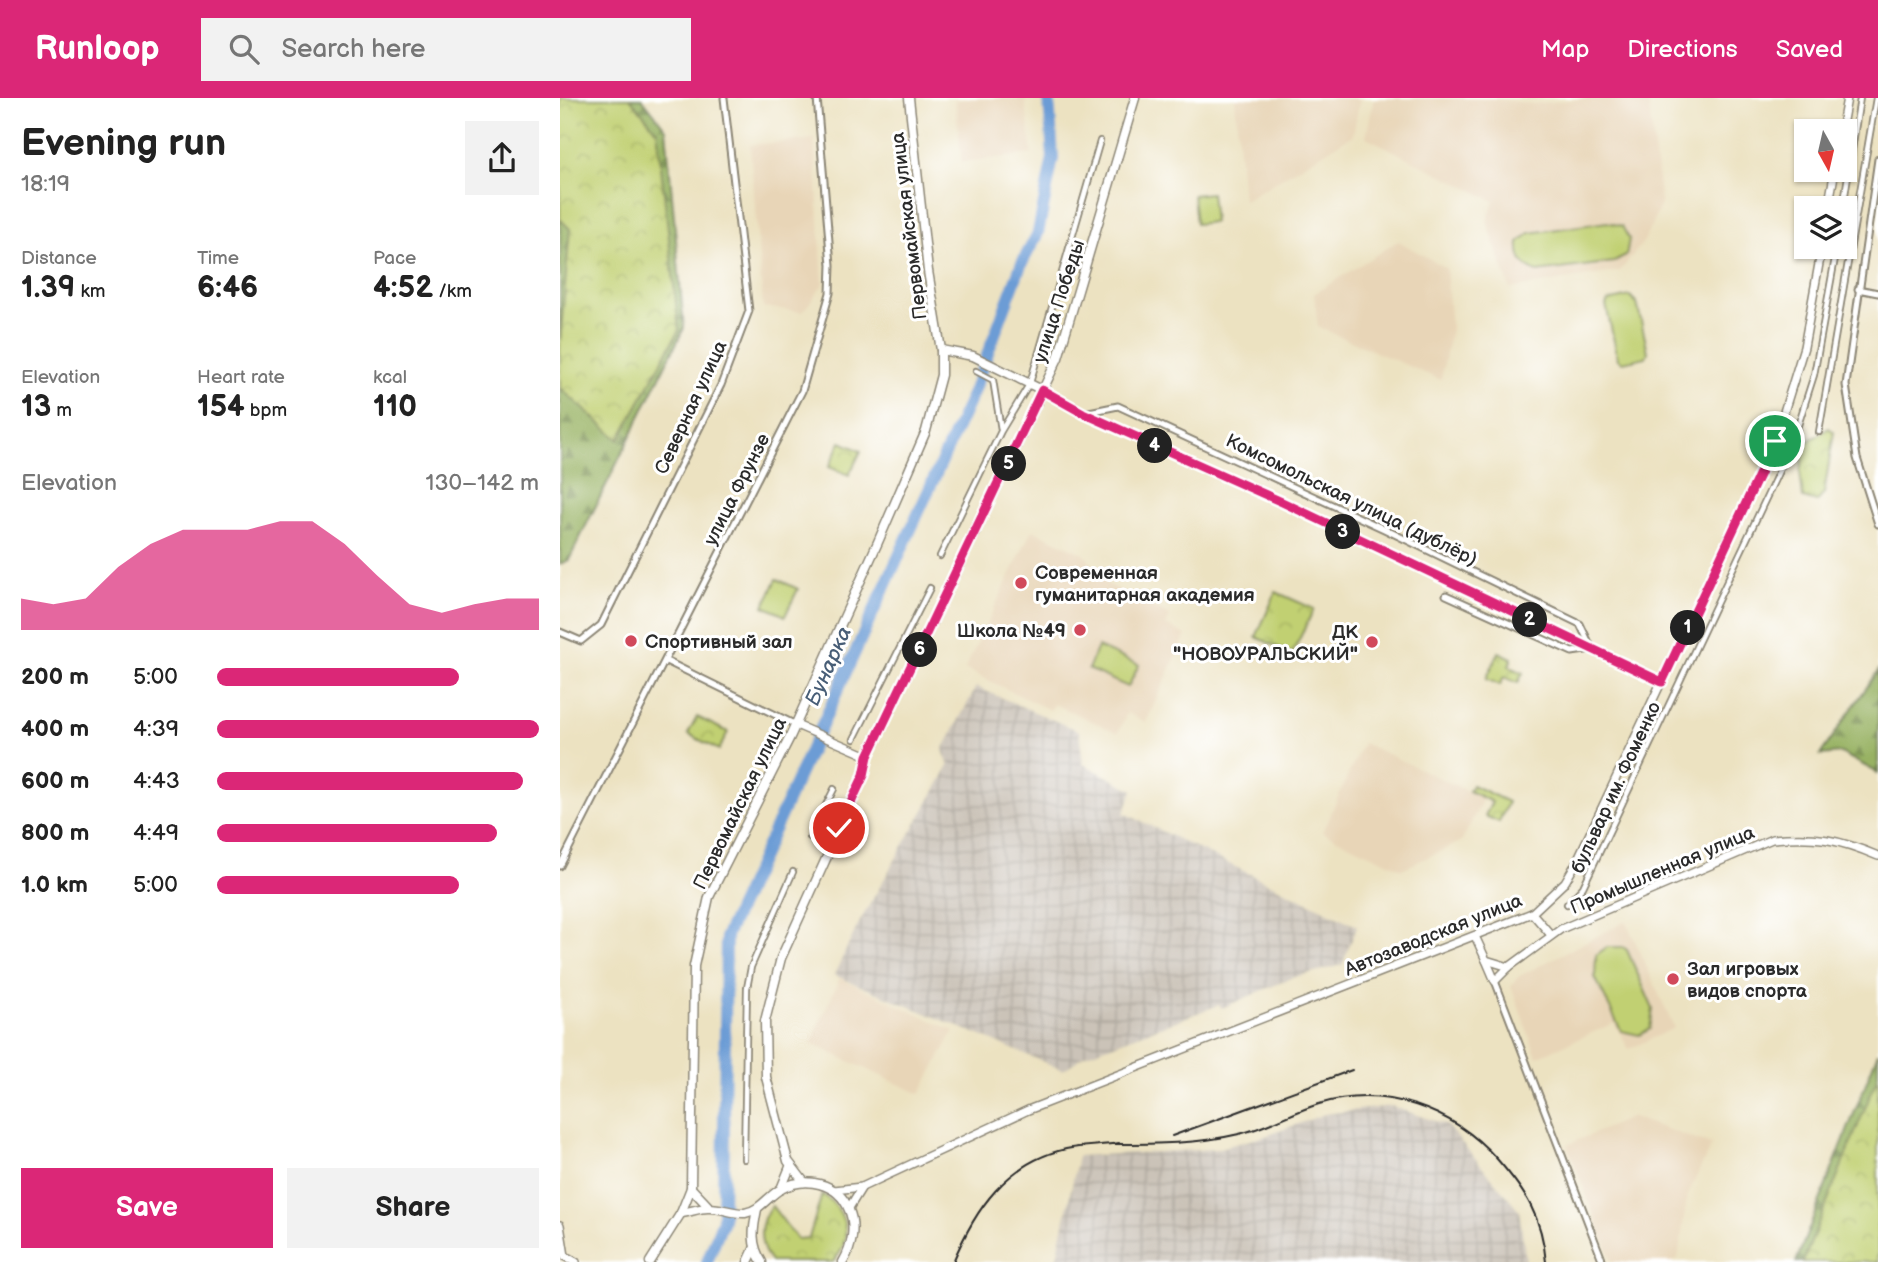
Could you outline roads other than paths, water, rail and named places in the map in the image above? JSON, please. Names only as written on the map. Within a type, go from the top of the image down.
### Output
[{"type":"main road","name":"Первомайская улица","points":[[650,1262],[681,1213],[691,1188],[694,966],[709,897],[794,724],[926,431],[941,375],[941,350],[928,271],[909,98]]},
{"type":"main road","name":"улица Победы","points":[[790,1167],[766,1077],[765,1021],[771,988],[804,904],[864,775],[868,756],[1058,358],[1135,98]]},
{"type":"main road","points":[[941,350],[973,356],[1031,379],[1042,390]]},
{"type":"main road","points":[[781,1189],[790,1167],[804,1182]]},
{"type":"main road","points":[[681,1213],[712,1208],[743,1213],[757,1209],[781,1189],[804,1182],[820,1183],[834,1190],[849,1208],[852,1240],[843,1262]]},
{"type":"main road","points":[[691,1188],[712,1208]]},
{"type":"main road","points":[[748,1262],[754,1249],[753,1226],[757,1209]]},
{"type":"main road","points":[[743,1213],[753,1226]]},
{"type":"main road","points":[[754,1249],[762,1262]]},
{"type":"street","name":"Северная улица","points":[[560,632],[581,641],[601,625],[721,385],[749,311],[724,98]]},
{"type":"street","name":"улица Фрунзе","points":[[560,866],[803,391],[830,293],[831,265],[817,98]]},
{"type":"street","points":[[1845,196],[1860,98]]},
{"type":"street","points":[[1819,432],[1876,98]]},
{"type":"street","points":[[1842,119],[1844,99]]},
{"type":"street","points":[[940,556],[1001,431],[1019,405],[1031,379],[1100,141]]},
{"type":"street","points":[[1878,163],[1857,289],[1846,385],[1857,458],[1878,524]]},
{"type":"street","name":"Автозаводская улица","points":[[862,1187],[1028,1110],[1532,913],[1565,882],[1775,441],[1804,347],[1820,259]]},
{"type":"street","name":"бульвар им. Фоменко","points":[[1567,904],[1583,887],[1793,441],[1814,375],[1835,259]]},
{"type":"street","points":[[1857,289],[1878,293]]},
{"type":"street","points":[[976,371],[993,380],[1001,431]]},
{"type":"street","points":[[1042,390],[1083,413],[1282,502],[1662,682]]},
{"type":"street","name":"Комсомольская улица (дублёр)","points":[[1083,413],[1118,405],[1384,528],[1580,624],[1592,649]]},
{"type":"street","points":[[854,739],[930,588]]},
{"type":"street","points":[[1446,595],[1572,652],[1592,649]]},
{"type":"street","points":[[666,661],[794,724],[868,756]]},
{"type":"street","points":[[810,837],[834,789]]},
{"type":"street","name":"Промышленная улица","points":[[1495,981],[1551,935],[1588,915],[1772,839],[1804,836],[1833,839],[1878,856]]},
{"type":"street","points":[[744,1159],[747,988],[751,967],[793,872]]},
{"type":"street","points":[[1532,913],[1551,935]]},
{"type":"street","points":[[1475,936],[1495,981],[1603,1262]]},
{"type":"street","points":[[1486,960],[1509,967]]},
{"type":"street","points":[[834,1190],[862,1187]]},
{"type":"street","points":[[849,1208],[862,1187]]},
{"type":"street","points":[[560,1225],[564,1259],[576,1262]]},
{"type":"waterway","name":"Бунарка","points":[[707,1262],[723,1220],[726,936],[972,395],[1021,265],[1038,233],[1053,158],[1049,98]]},
{"type":"railway","points":[[1172,1136],[1352,1070]]},
{"type":"railway","points":[[1112,1144],[1176,1143],[1223,1137],[1260,1128],[1319,1104],[1344,1099],[1368,1097],[1416,1105],[1460,1126],[1479,1141],[1507,1171],[1531,1206],[1541,1232],[1546,1262]]},
{"type":"railway","points":[[953,1262],[983,1206],[1010,1176],[1045,1155],[1066,1149],[1119,1143]]},
{"type":"place","name":"Современная гуманитарная академия","points":[[1021,583]]},
{"type":"place","name":"Школа №49","points":[[1080,630]]},
{"type":"place","name":"Спортивный зал","points":[[631,641]]},
{"type":"place","name":"ДК \"НОВОУРАЛЬСКИЙ\"","points":[[1372,642]]},
{"type":"place","name":"Зал игровых видов спорта","points":[[1673,979]]}]
